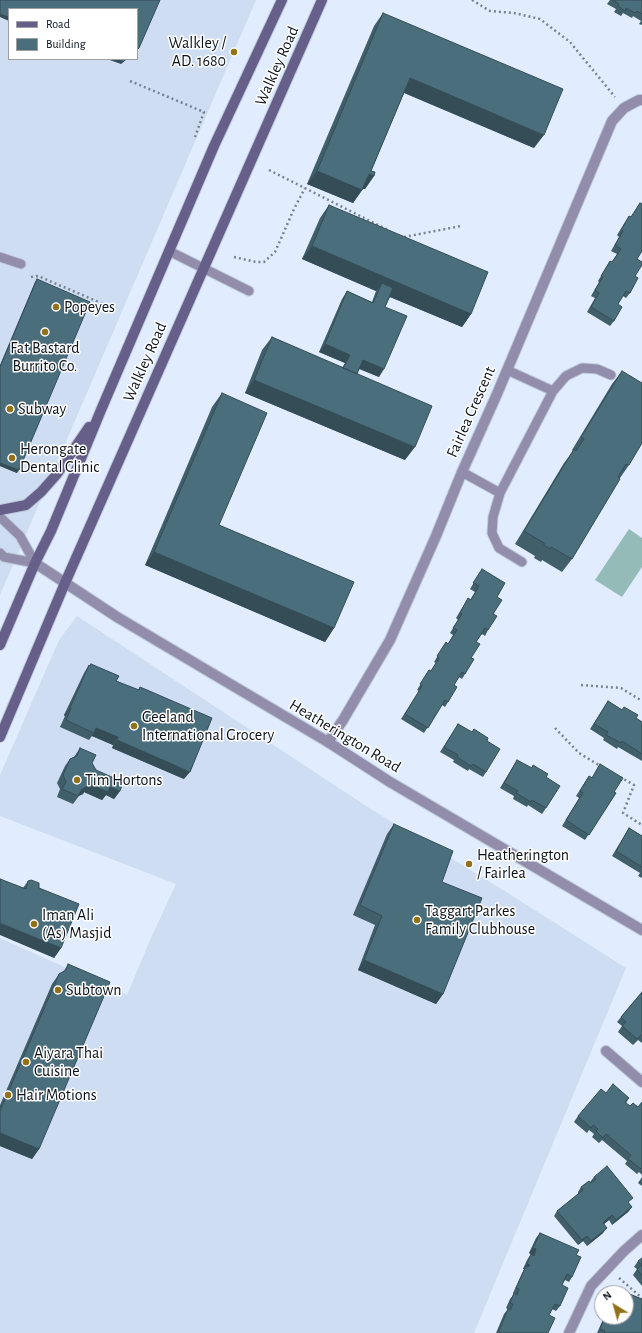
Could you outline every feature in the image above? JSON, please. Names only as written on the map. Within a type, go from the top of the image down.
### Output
[{"type":"main road","name":"Walkley Road","points":[[0,645],[51,530],[214,146],[282,0]]},
{"type":"main road","name":"Walkley Road","points":[[0,737],[65,583],[322,0]]},
{"type":"main road","points":[[0,510],[26,505],[41,492],[57,474],[101,410]]},
{"type":"street","name":"Fairlea Crescent","points":[[328,742],[343,720],[390,640],[436,536],[612,122],[624,108],[639,100],[642,100]]},
{"type":"street","name":"Heatherington Road","points":[[35,564],[118,617],[328,742],[390,782],[642,930]]},
{"type":"street","points":[[606,1051],[642,1082]]},
{"type":"street","points":[[569,1333],[591,1286],[624,1251],[642,1235]]},
{"type":"lane","points":[[169,251],[249,291]]},
{"type":"lane","points":[[0,257],[21,264]]},
{"type":"lane","points":[[522,562],[499,548],[492,533],[492,517],[500,493],[553,391],[566,376],[582,368],[597,369],[611,375]]},
{"type":"lane","points":[[507,370],[553,391]]},
{"type":"lane","points":[[462,472],[500,493]]},
{"type":"lane","points":[[0,517],[20,536],[35,564]]},
{"type":"lane","points":[[0,553],[4,557],[35,564]]},
{"type":"path","points":[[472,0],[490,11],[514,13],[540,19],[570,42],[624,108]]},
{"type":"path","points":[[130,81],[204,112],[195,137]]},
{"type":"path","points":[[269,170],[396,234]]},
{"type":"path","points":[[234,257],[256,262],[264,262],[274,252],[305,188]]},
{"type":"path","points":[[404,238],[461,226]]},
{"type":"path","points":[[30,276],[38,276],[115,309]]},
{"type":"path","points":[[581,685],[621,688],[642,701]]},
{"type":"path","points":[[555,728],[579,753],[606,769]]},
{"type":"path","points":[[613,773],[634,785],[623,813],[642,824]]},
{"type":"path","points":[[608,1269],[642,1298]]},
{"type":"shaded area","points":[[0,0],[256,0],[0,595]]},
{"type":"shaded area","points":[[629,529],[642,538],[642,567],[622,597],[595,580]]},
{"type":"shaded area","points":[[77,616],[374,811],[508,893],[626,968],[474,1333],[0,1333],[0,938],[127,995],[176,884],[0,816],[0,775],[59,640]]},
{"type":"building","points":[[0,0],[160,0],[138,49],[138,8],[8,8],[8,17],[0,14]]},
{"type":"building","points":[[613,0],[642,0],[642,14],[637,11],[635,13],[626,8],[625,11]]},
{"type":"building","points":[[383,13],[563,89],[544,135],[410,78],[371,171],[375,172],[374,176],[369,174],[362,190],[317,171]]},
{"type":"building","points":[[640,203],[642,204],[642,251],[637,259],[642,262],[642,265],[635,276],[638,278],[630,293],[626,291],[618,304],[622,307],[614,321],[591,307],[599,293],[595,290],[603,277],[601,276],[610,261],[612,262],[621,249],[615,245],[623,231],[621,230],[629,216],[631,217]]},
{"type":"building","points":[[329,205],[488,272],[471,314],[312,246]]},
{"type":"building","points":[[37,279],[90,302],[19,470],[0,463],[0,367]]},
{"type":"building","points":[[382,283],[393,288],[385,307],[407,316],[384,369],[363,360],[357,374],[343,368],[350,355],[325,344],[347,291],[373,303]]},
{"type":"building","points":[[272,337],[432,406],[415,447],[254,380]]},
{"type":"building","points":[[622,371],[642,383],[642,443],[629,465],[626,464],[618,477],[620,479],[572,559],[551,547],[550,549],[544,545],[544,543],[524,531],[574,449],[576,451],[584,439],[581,437]]},
{"type":"building","points":[[222,393],[267,413],[219,525],[354,582],[334,628],[154,552]]},
{"type":"building","points":[[482,569],[505,583],[497,597],[502,600],[493,614],[497,616],[488,630],[485,628],[476,642],[480,644],[471,658],[474,659],[465,674],[462,672],[454,685],[457,687],[448,702],[445,700],[428,728],[405,714],[422,686],[420,684],[429,670],[431,671],[439,658],[437,656],[446,642],[448,644],[457,630],[453,628],[462,614],[460,613],[468,598],[471,600],[479,586],[473,583]]},
{"type":"building","name":"Geeland International Grocery","points":[[91,664],[119,676],[116,681],[139,690],[140,687],[212,718],[190,772],[117,740],[118,737],[96,728],[94,733],[66,720],[89,665],[90,666]]},
{"type":"building","points":[[608,701],[622,710],[624,707],[638,715],[636,718],[642,722],[642,754],[622,741],[621,743],[606,735],[608,732],[594,724]]},
{"type":"building","points":[[458,724],[472,732],[474,729],[488,738],[487,741],[500,749],[486,772],[473,764],[471,766],[457,757],[458,755],[444,747]]},
{"type":"building","name":"Tim Hortons","points":[[80,748],[96,755],[92,763],[96,770],[123,782],[120,791],[110,787],[108,792],[89,784],[82,789],[78,796],[62,789],[66,782],[63,775],[70,759],[77,756]]},
{"type":"building","points":[[517,760],[532,768],[533,765],[548,774],[546,777],[560,786],[546,808],[532,800],[531,802],[516,793],[518,791],[504,783]]},
{"type":"building","points":[[600,764],[623,778],[614,792],[616,793],[589,835],[566,820],[583,793],[580,791],[589,776],[592,778]]},
{"type":"building","name":"Taggart Parkes Family Clubhouse","points":[[394,824],[453,851],[442,882],[482,898],[443,994],[364,960],[382,916],[360,905]]},
{"type":"building","points":[[629,828],[642,836],[642,867],[616,851]]},
{"type":"building","name":"Iman Ali (As) Masjid","points":[[0,879],[26,889],[28,881],[31,880],[39,883],[39,888],[79,904],[61,948],[0,923]]},
{"type":"building","points":[[68,964],[110,982],[39,1149],[0,1133],[0,1111],[59,974],[66,970]]},
{"type":"building","points":[[642,992],[642,1035],[637,1039],[622,1026],[626,1022],[621,1017]]},
{"type":"building","points":[[613,1084],[629,1098],[625,1102],[630,1106],[633,1103],[638,1107],[642,1102],[641,1169],[628,1159],[631,1155],[606,1134],[603,1138],[596,1131],[598,1129],[593,1125],[591,1128],[578,1116],[601,1089],[606,1093]]},
{"type":"building","points":[[607,1166],[633,1198],[628,1202],[632,1207],[616,1220],[612,1215],[607,1219],[603,1223],[607,1228],[591,1241],[587,1236],[582,1240],[557,1211],[583,1190],[581,1187],[589,1181],[591,1183],[596,1179],[594,1177]]},
{"type":"building","points":[[540,1233],[579,1250],[576,1255],[581,1257],[572,1277],[567,1274],[562,1285],[568,1288],[560,1306],[555,1304],[549,1315],[555,1318],[548,1333],[498,1333],[508,1309],[510,1310],[513,1304],[510,1303],[514,1293],[517,1295],[519,1289],[516,1288],[526,1266],[528,1267],[530,1265],[527,1264],[531,1254],[534,1256],[536,1249],[533,1248]]},
{"type":"building","points":[[642,1258],[642,1265],[638,1261]]},
{"type":"building","points":[[642,1265],[642,1276],[637,1269]]},
{"type":"building","points":[[634,1296],[642,1299],[642,1333],[604,1333],[605,1331],[600,1329],[602,1325],[634,1325]]},
{"type":"place","name":"Walkley / AD. 1680","points":[[234,52]]},
{"type":"place","name":"Popeyes","points":[[56,307]]},
{"type":"place","name":"Fat Bastard Burrito Co.","points":[[45,332]]},
{"type":"place","name":"Subway","points":[[10,409]]},
{"type":"place","name":"Herongate Dental Clinic","points":[[12,458]]},
{"type":"place","name":"Geeland International Grocery","points":[[134,726]]},
{"type":"place","name":"Tim Hortons","points":[[77,780]]},
{"type":"place","name":"Heatherington / Fairlea","points":[[469,864]]},
{"type":"place","name":"Taggart Parkes Family Clubhouse","points":[[417,920]]},
{"type":"place","name":"Iman Ali (As) Masjid","points":[[34,924]]},
{"type":"place","name":"Subtown","points":[[58,990]]},
{"type":"place","name":"Aiyara Thai Cuisine","points":[[26,1062]]},
{"type":"place","name":"Hair Motions","points":[[8,1095]]}]
